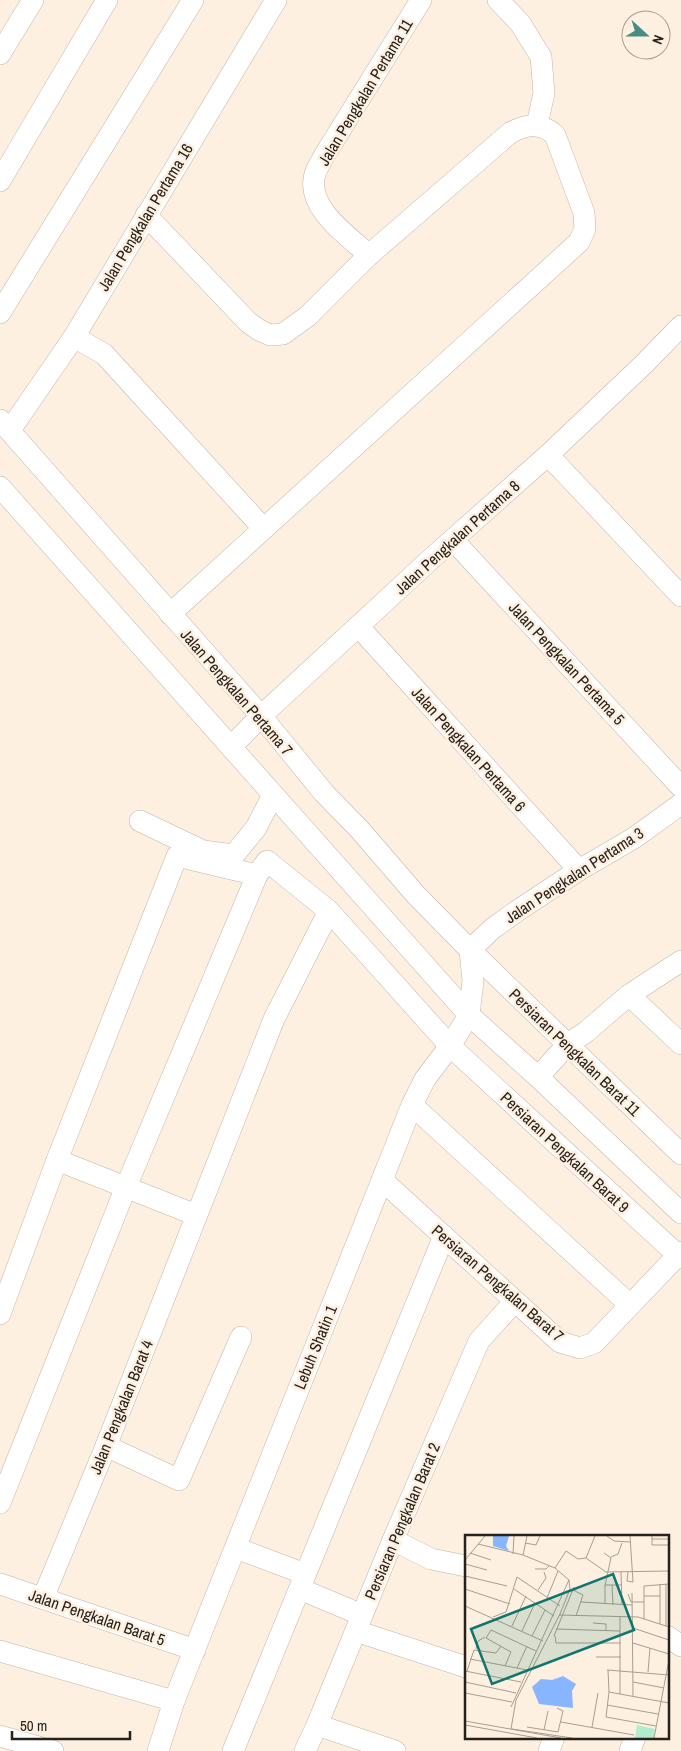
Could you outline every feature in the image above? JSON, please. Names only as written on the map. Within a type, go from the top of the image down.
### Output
[{"type":"street","points":[[0,54],[33,0]]},
{"type":"street","points":[[0,181],[107,0]]},
{"type":"street","name":"Jalan Pengkalan Pertama 16","points":[[5,425],[74,336],[276,0]]},
{"type":"street","name":"Jalan Pengkalan Pertama 11","points":[[369,254],[331,221],[320,208],[314,187],[315,175],[324,156],[421,0]]},
{"type":"street","points":[[498,0],[520,24],[541,57],[544,93],[537,125]]},
{"type":"street","points":[[0,314],[185,3]]},
{"type":"street","points":[[146,215],[248,322],[270,335],[284,334],[308,316],[369,254],[510,132],[521,127],[537,125],[548,129],[555,135],[584,213],[585,229],[578,242],[170,614]]},
{"type":"street","name":"Jalan Pengkalan Pertama 8","points":[[231,747],[261,716],[548,455],[644,365],[681,326]]},
{"type":"street","points":[[74,336],[104,354],[264,528]]},
{"type":"street","name":"Jalan Pengkalan Pertama 7","points":[[5,425],[261,716],[324,793],[360,830],[416,895],[470,950]]},
{"type":"street","points":[[548,455],[681,596]]},
{"type":"street","points":[[0,487],[469,1016],[538,1077],[681,1213]]},
{"type":"street","name":"Jalan Pengkalan Pertama 5","points":[[453,540],[681,787]]},
{"type":"street","name":"Jalan Pengkalan Pertama 6","points":[[359,627],[579,870]]},
{"type":"street","points":[[140,821],[203,851],[234,855],[256,828],[273,795]]},
{"type":"street","name":"Jalan Pengkalan Pertama 3","points":[[470,950],[492,929],[579,870],[634,838],[681,804]]},
{"type":"street","points":[[0,1314],[57,1160],[177,856],[262,868],[126,1187],[0,1503]]},
{"type":"street","name":"Persiaran Pengkalan Barat 9","points":[[262,868],[329,911],[450,1046],[680,1255]]},
{"type":"street","name":"Jalan Pengkalan Barat 4","points":[[43,1598],[106,1446],[274,1019],[329,911]]},
{"type":"street","name":"Lebuh Shatin 1","points":[[158,1751],[174,1701],[412,1105],[425,1079],[450,1046],[469,1016],[473,981],[470,950]]},
{"type":"street","name":"Persiaran Pengkalan Barat 11","points":[[470,950],[681,1154]]},
{"type":"street","points":[[538,1077],[568,1044],[586,1032],[629,995],[681,961]]},
{"type":"street","points":[[629,995],[681,1044]]},
{"type":"street","points":[[412,1105],[630,1305]]},
{"type":"street","points":[[57,1160],[196,1215]]},
{"type":"street","name":"Persiaran Pengkalan Barat 7","points":[[382,1180],[560,1342],[580,1348],[594,1342],[680,1255]]},
{"type":"street","points":[[233,1751],[444,1236]]},
{"type":"street","name":"Persiaran Pengkalan Barat 2","points":[[305,1751],[479,1340],[515,1300]]},
{"type":"street","points":[[106,1446],[179,1480],[241,1337]]},
{"type":"street","points":[[394,1540],[431,1559],[465,1566]]},
{"type":"street","points":[[236,1548],[302,1582],[359,1623],[465,1667]]},
{"type":"street","name":"Jalan Pengkalan Barat 5","points":[[0,1584],[195,1650]]},
{"type":"street","points":[[0,1651],[174,1701]]},
{"type":"street","points":[[317,1725],[394,1751]]},
{"type":"street","points":[[549,1751],[554,1738]]},
{"type":"street","points":[[630,1751],[635,1738]]},
{"type":"street","points":[[10,1743],[53,1751]]}]
